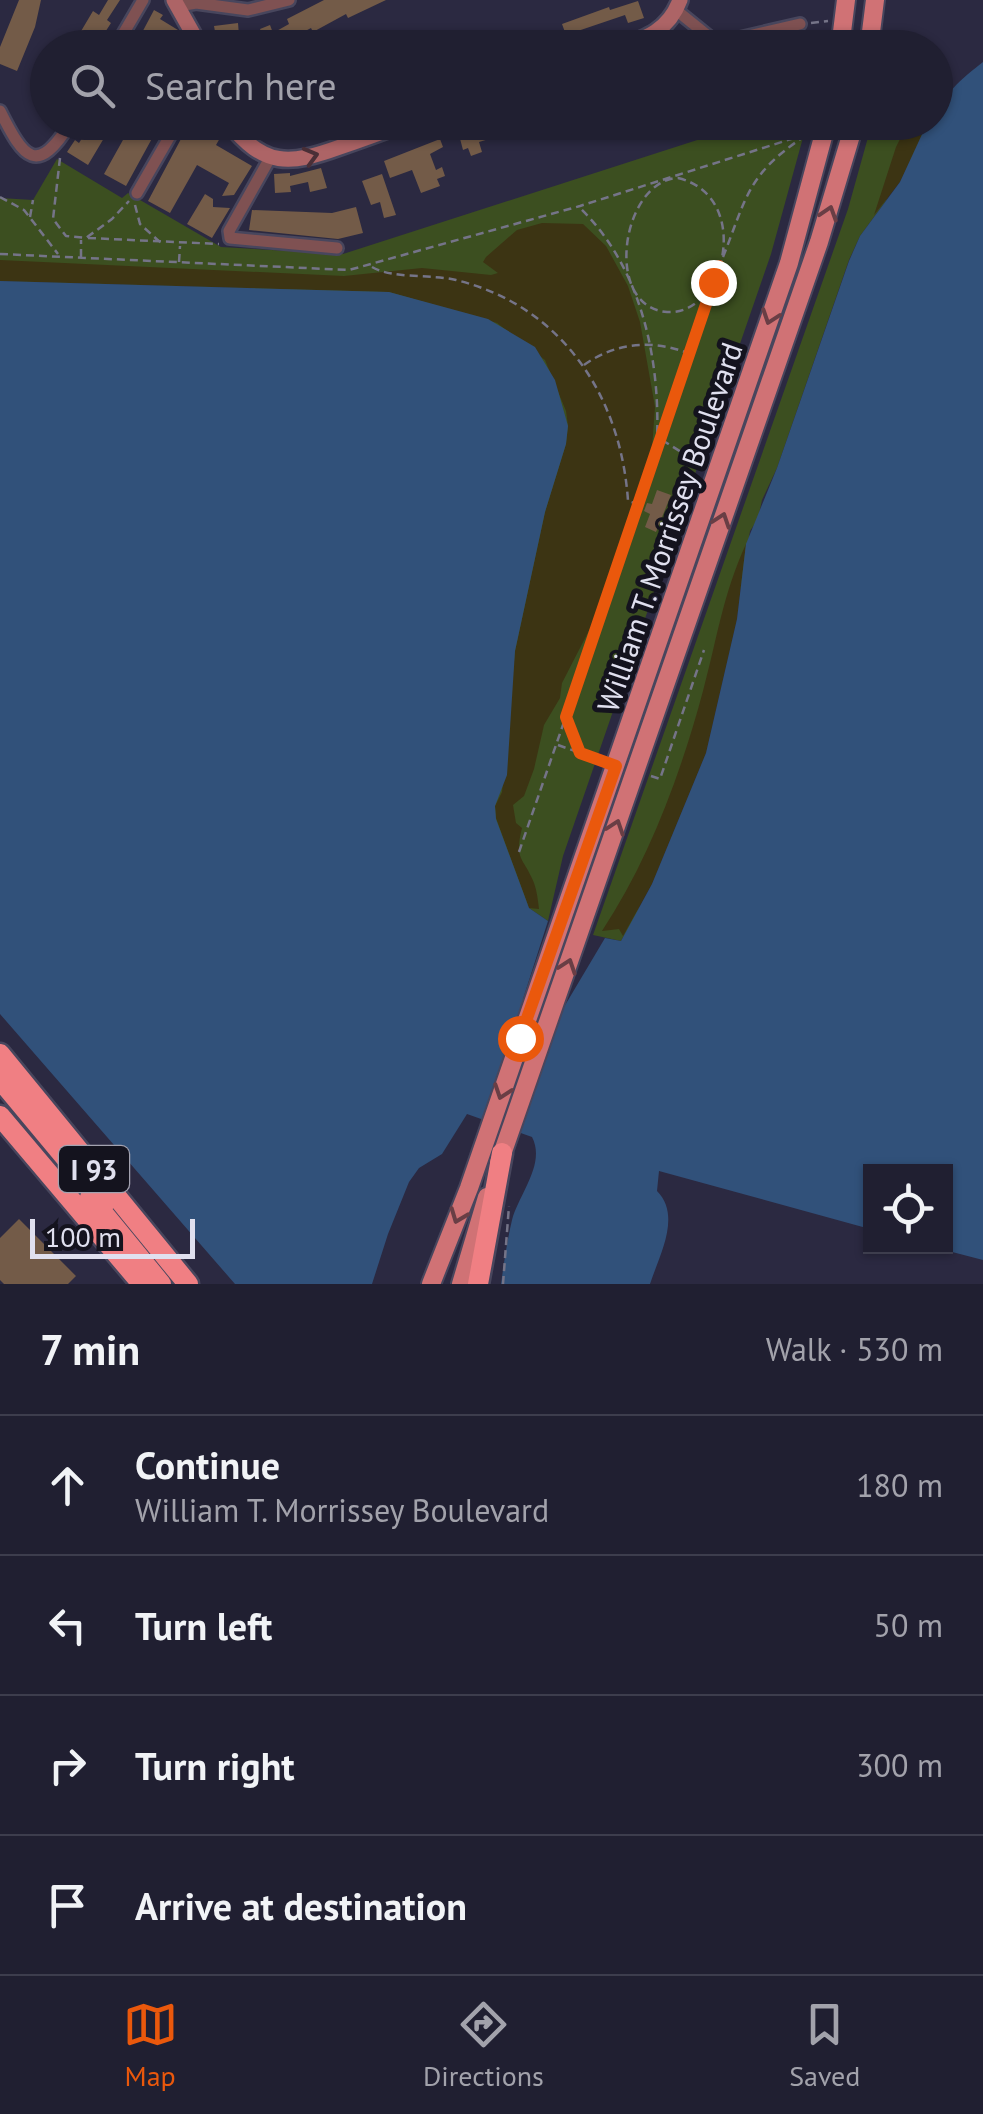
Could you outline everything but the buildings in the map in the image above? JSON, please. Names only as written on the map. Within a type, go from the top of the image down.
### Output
[{"type":"highway","name":"I 93","points":[[0,1054],[188,1284]]},
{"type":"highway","name":"I 93","points":[[0,1078],[172,1284]]},
{"type":"highway","name":"I 93","points":[[0,1088],[161,1284]]},
{"type":"highway","name":"I 93","points":[[0,1116],[142,1284]]},
{"type":"highway","points":[[478,1284],[492,1150]]},
{"type":"main road","points":[[842,30],[846,0]]},
{"type":"main road","points":[[871,30],[875,0]]},
{"type":"main road","name":"William T. Morrissey Boulevard","points":[[461,1284],[492,1150],[564,913],[790,259],[822,140]]},
{"type":"main road","name":"William T. Morrissey Boulevard","points":[[431,1284],[492,1150],[584,920],[832,205],[850,140]]},
{"type":"street","points":[[126,30],[144,0]]},
{"type":"street","points":[[176,3],[248,10],[289,0]]},
{"type":"street","points":[[176,3],[190,30]]},
{"type":"street","points":[[661,30],[678,5],[704,30]]},
{"type":"street","points":[[777,30],[800,24]]},
{"type":"street","points":[[0,111],[24,152],[44,153],[55,140]]},
{"type":"street","points":[[137,193],[168,140]]},
{"type":"street","points":[[245,140],[270,158],[288,161],[358,140]]},
{"type":"street","points":[[270,158],[230,238],[338,248]]},
{"type":"path","points":[[800,24],[831,20]]},
{"type":"path","points":[[0,254],[349,270],[578,206],[788,140]]},
{"type":"path","points":[[578,206],[614,246],[639,298],[657,310],[682,311],[701,298],[713,282],[756,176],[798,140]]},
{"type":"path","points":[[44,153],[60,158],[54,222],[66,236],[212,246],[230,238]]},
{"type":"path","points":[[519,852],[654,466],[658,398],[626,255],[631,224],[646,198],[668,178],[692,181],[703,188],[717,205],[724,240],[719,266],[657,444]]},
{"type":"path","points":[[80,258],[84,238],[112,220],[137,193]]},
{"type":"path","points":[[137,193],[138,220],[161,242]]},
{"type":"path","points":[[0,197],[16,203],[60,256]]},
{"type":"path","points":[[30,217],[33,200]]},
{"type":"path","points":[[179,262],[180,244]]},
{"type":"path","points":[[371,266],[389,273],[458,280],[502,297],[542,322],[583,366],[602,394],[619,438],[628,501],[639,505]]},
{"type":"path","points":[[583,366],[614,349],[648,344],[690,354]]},
{"type":"path","points":[[661,439],[706,467]]},
{"type":"path","points":[[635,771],[660,779],[704,650]]},
{"type":"path","points":[[566,717],[580,753]]},
{"type":"path","points":[[556,744],[616,766]]},
{"type":"path","points":[[502,1284],[510,1200]]},
{"type":"green space","points":[[697,140],[802,140],[771,254],[563,856],[548,921],[529,908],[251,288],[0,281],[0,198],[33,200],[57,159],[122,198],[128,193],[221,247],[343,254]]},
{"type":"green space","points":[[867,140],[920,140],[849,260],[777,468],[750,531],[741,586],[637,913],[621,941],[593,935],[848,209]]},
{"type":"sand","points":[[900,140],[921,140],[900,182],[874,215]]},
{"type":"sand","points":[[542,223],[583,224],[606,246],[628,286],[640,322],[655,407],[651,462],[599,611],[544,725],[524,796],[513,805],[516,823],[522,828],[519,853],[534,883],[539,909],[529,908],[495,806],[502,792],[515,651],[545,512],[566,444],[566,411],[545,360],[497,323],[389,292],[0,281],[0,260],[344,276],[422,268],[491,275],[498,273],[483,262],[486,257],[517,230]]},
{"type":"sand","points":[[746,544],[737,619],[706,753],[652,884],[623,936],[619,929],[602,931],[635,875],[674,784],[726,599]]},
{"type":"water","points":[[983,62],[983,1260],[953,1252],[953,1164],[863,1164],[863,1227],[659,1171],[657,1191],[668,1212],[668,1224],[650,1284],[501,1284],[512,1220],[534,1168],[535,1147],[532,1137],[467,1114],[442,1154],[419,1168],[409,1182],[372,1284],[235,1284],[0,1014],[0,281],[389,292],[488,319],[535,347],[555,380],[568,426],[515,651],[507,775],[495,806],[496,819],[529,908],[548,921],[523,999],[561,1012],[605,938],[621,941],[652,884],[706,753],[737,619],[746,544],[777,468],[849,261],[860,236],[900,182],[919,140],[953,140],[953,89]]},
{"type":"route","points":[[520,1038],[616,766],[580,753],[566,717],[719,266],[713,282]]}]
